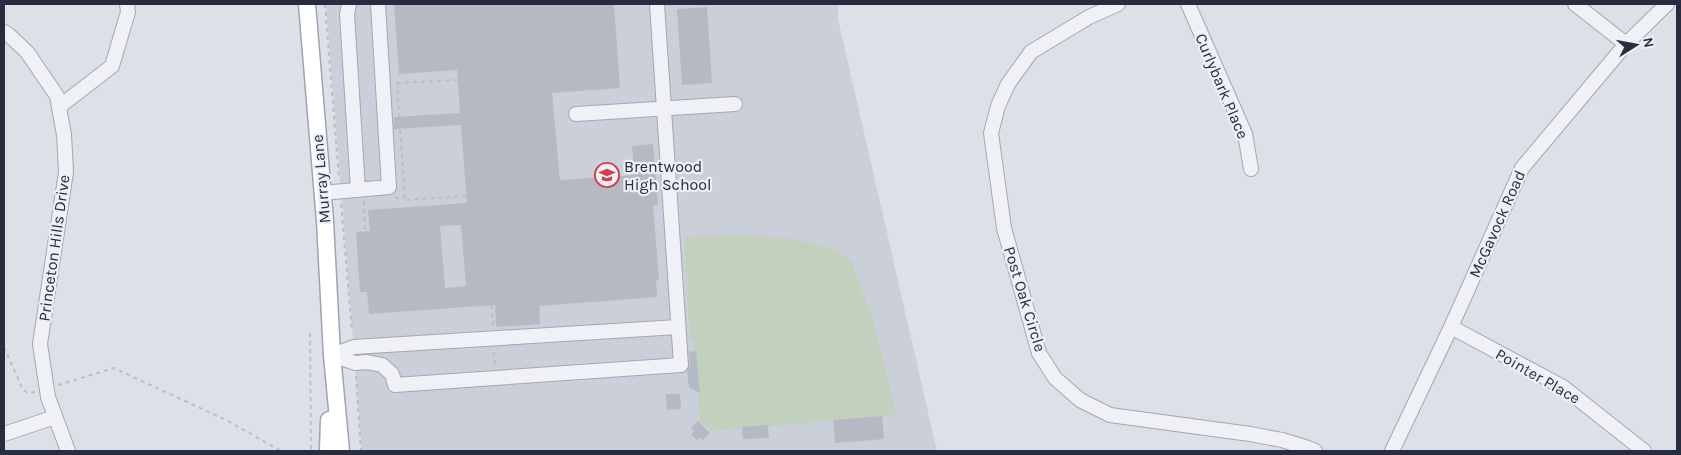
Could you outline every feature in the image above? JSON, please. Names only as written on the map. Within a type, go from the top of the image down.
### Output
[{"type":"main road","name":"Murray Lane","points":[[307,4],[322,193],[332,355],[341,451]]},
{"type":"main road","name":"Murray Lane","points":[[328,451],[332,355]]},
{"type":"street","points":[[59,107],[112,66],[128,12],[127,4]]},
{"type":"street","points":[[348,4],[347,14],[361,195]]},
{"type":"street","points":[[322,193],[340,191],[361,195],[389,187],[378,4]]},
{"type":"street","points":[[332,355],[355,363],[367,362],[382,365],[392,374],[395,385],[681,365],[657,4]]},
{"type":"street","name":"Post Oak Circle","points":[[1118,4],[1090,17],[1031,52],[1008,84],[998,106],[991,133],[1004,228],[1039,353],[1055,378],[1080,400],[1110,415],[1250,434],[1282,440],[1315,451]]},
{"type":"street","name":"Curlybark Place","points":[[1188,4],[1245,134],[1250,170]]},
{"type":"street","points":[[1575,4],[1626,44]]},
{"type":"street","name":"McGavock Road","points":[[1392,451],[1451,328],[1522,168],[1626,44],[1666,4]]},
{"type":"street","name":"Princeton Hills Drive","points":[[4,32],[27,52],[57,96],[64,135],[66,172],[40,344],[47,388],[55,417],[68,451]]},
{"type":"street","points":[[576,114],[735,104]]},
{"type":"street","points":[[332,355],[354,346],[678,327]]},
{"type":"street","name":"Pointer Place","points":[[1451,328],[1563,387],[1644,451]]},
{"type":"street","points":[[4,434],[55,417]]},
{"type":"path","points":[[325,4],[352,331]]},
{"type":"path","points":[[396,74],[405,198]]},
{"type":"path","points":[[397,83],[457,80]]},
{"type":"path","points":[[361,195],[365,232]]},
{"type":"path","points":[[389,199],[405,198],[405,200],[482,195]]},
{"type":"path","points":[[310,333],[311,451]]},
{"type":"path","points":[[4,347],[23,390],[28,393],[114,368],[228,421],[281,451]]},
{"type":"path","points":[[356,374],[361,451]]},
{"type":"shaded area","name":"Brentwood High School","points":[[326,4],[838,4],[838,19],[937,451],[362,451]]},
{"type":"green space","points":[[748,236],[793,239],[814,243],[834,250],[851,260],[871,314],[896,415],[712,431],[700,420],[694,339],[690,338],[684,237]]},
{"type":"building","points":[[394,4],[614,4],[620,88],[552,93],[560,180],[634,175],[632,146],[653,144],[658,205],[653,205],[659,280],[656,280],[657,297],[539,306],[540,324],[496,327],[495,305],[369,314],[367,292],[360,292],[356,232],[370,231],[368,210],[467,203],[461,125],[394,129],[394,117],[460,113],[457,70],[399,74]],"holes":[[[461,225],[466,286],[445,288],[440,226]]]},
{"type":"building","points":[[707,7],[712,83],[682,85],[677,9]]},
{"type":"building","points":[[696,351],[700,393],[689,387],[687,371],[690,365],[689,352]]},
{"type":"building","points":[[666,394],[680,394],[681,409],[667,410]]},
{"type":"building","points":[[882,416],[884,439],[835,443],[833,420]]},
{"type":"building","points":[[698,421],[710,433],[703,440],[700,437],[697,440],[691,434],[694,431],[691,428]]},
{"type":"building","points":[[768,426],[769,438],[743,439],[742,427]]},
{"type":"place","name":"Brentwood High School","points":[[607,175]]}]
